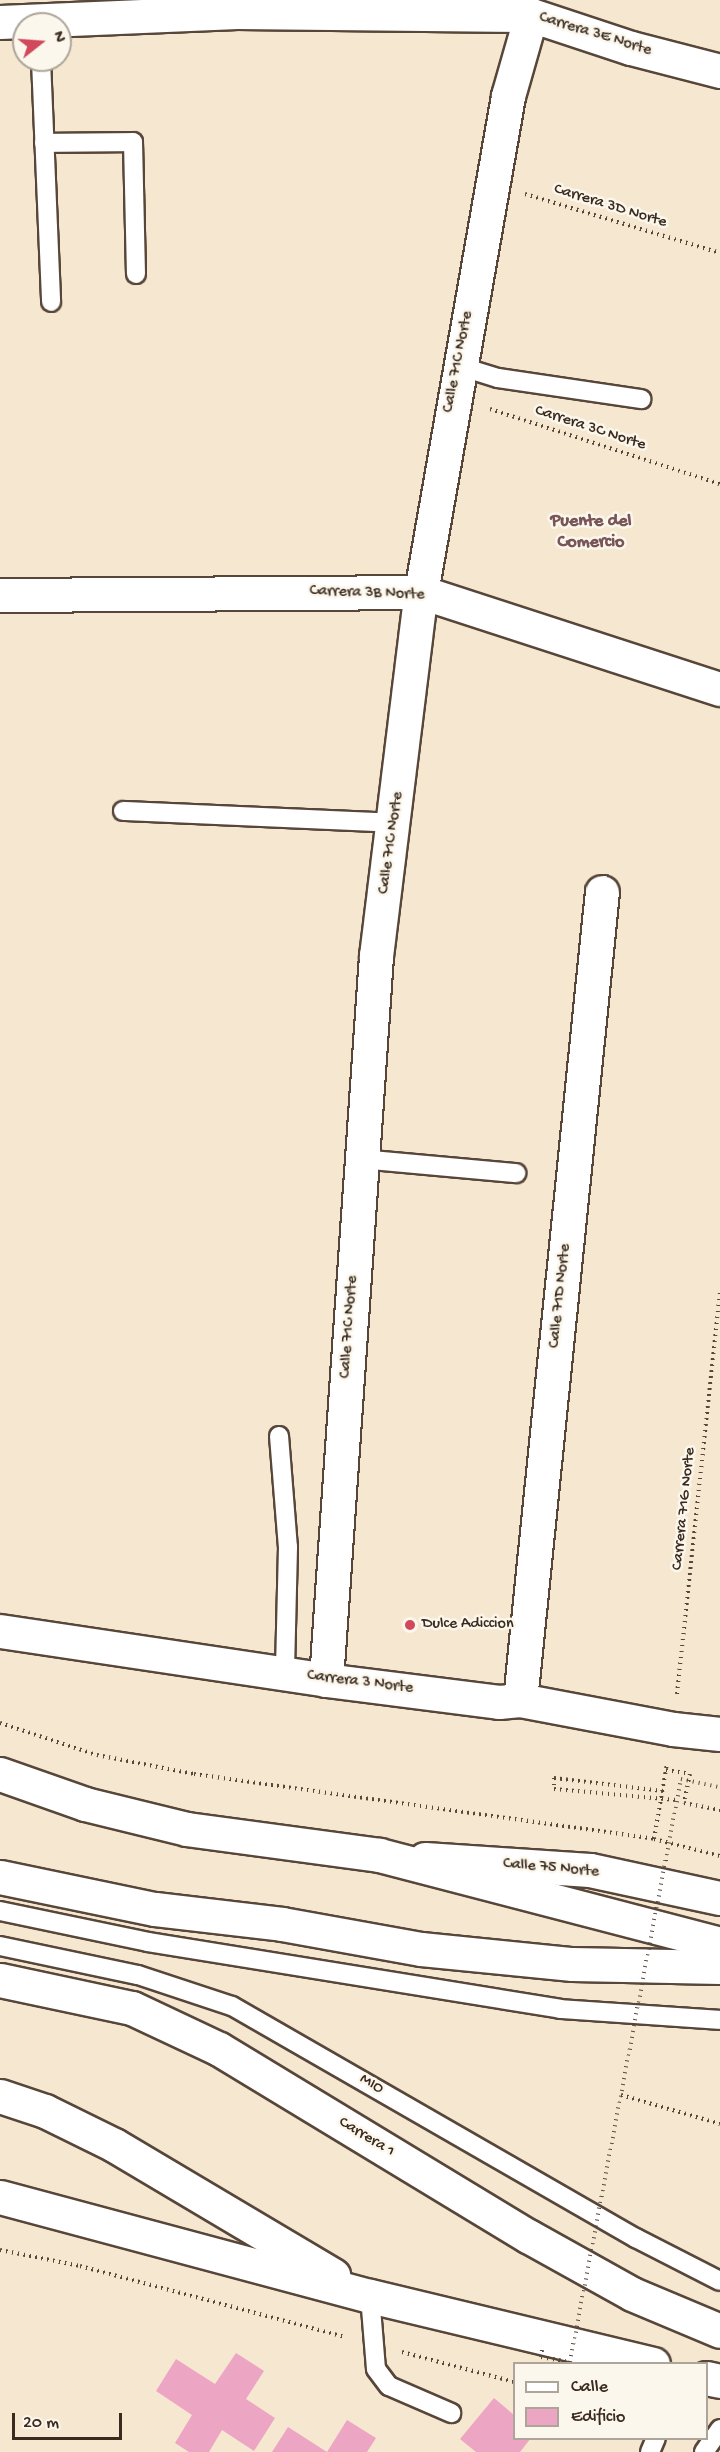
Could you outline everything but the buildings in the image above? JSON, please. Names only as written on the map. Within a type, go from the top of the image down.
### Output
[{"type":"main road","name":"Carrera 3E Norte","points":[[72,20],[237,12],[531,15],[631,48],[720,71]]},
{"type":"main road","name":"Calle 71C Norte","points":[[326,1680],[376,956],[395,823],[421,592],[456,381],[508,96],[531,15]]},
{"type":"main road","name":"Carrera 3B Norte","points":[[0,595],[421,592],[720,689]]},
{"type":"main road","name":"Calle 71D Norte","points":[[520,1700],[602,892]]},
{"type":"main road","name":"Carrera 3 Norte","points":[[0,1631],[285,1672],[326,1680],[499,1702],[520,1700],[673,1729],[720,1734]]},
{"type":"main road","points":[[0,1774],[85,1804],[186,1829],[379,1856],[720,1944]]},
{"type":"main road","points":[[0,1780],[43,1789]]},
{"type":"main road","name":"Calle 75 Norte","points":[[379,1856],[590,1870],[720,1898]]},
{"type":"main road","points":[[0,1877],[155,1909],[282,1924],[433,1950],[572,1964],[720,1967]]},
{"type":"main road","name":"Carrera 1","points":[[0,1980],[132,2008],[219,2049],[528,2236],[632,2294],[720,2331]]},
{"type":"main road","points":[[0,2096],[45,2111],[114,2145],[370,2296]]},
{"type":"main road","points":[[0,2197],[370,2296],[644,2362]]},
{"type":"lane","points":[[41,72],[51,302]]},
{"type":"lane","points":[[44,143],[133,142],[136,274]]},
{"type":"lane","points":[[456,381],[498,378],[640,399]]},
{"type":"lane","points":[[123,810],[395,823]]},
{"type":"lane","points":[[361,1159],[516,1173]]},
{"type":"lane","points":[[279,1436],[288,1547],[285,1672]]},
{"type":"lane","points":[[0,1911],[148,1942],[560,2009],[720,2020]]},
{"type":"lane","name":"MIO","points":[[0,1946],[138,1976],[232,2006],[636,2238],[720,2281]]},
{"type":"lane","points":[[370,2296],[375,2345],[372,2356],[376,2368],[389,2386],[451,2413]]},
{"type":"lane","points":[[704,2452],[720,2429]]},
{"type":"path","name":"Carrera 3D Norte","points":[[493,184],[720,253]]},
{"type":"path","name":"Carrera 3C Norte","points":[[456,381],[720,484]]},
{"type":"path","name":"Carrera 71G Norte","points":[[654,1839],[673,1729],[720,1292]]},
{"type":"path","points":[[0,1724],[98,1755],[194,1774],[654,1839],[720,1856]]},
{"type":"path","points":[[666,1770],[690,1774],[684,1803],[720,1810]]},
{"type":"path","points":[[663,1791],[554,1778],[554,1789],[677,1800]]},
{"type":"path","points":[[542,2350],[541,2357],[570,2362],[681,1779],[720,1787]]},
{"type":"path","points":[[621,2095],[720,2124]]},
{"type":"path","points":[[0,2250],[80,2266],[513,2382]]},
{"type":"place","name":"Dulce Adiccion","points":[[410,1625]]},
{"type":"district","name":"Puente del Comercio","points":[[591,533]]}]
